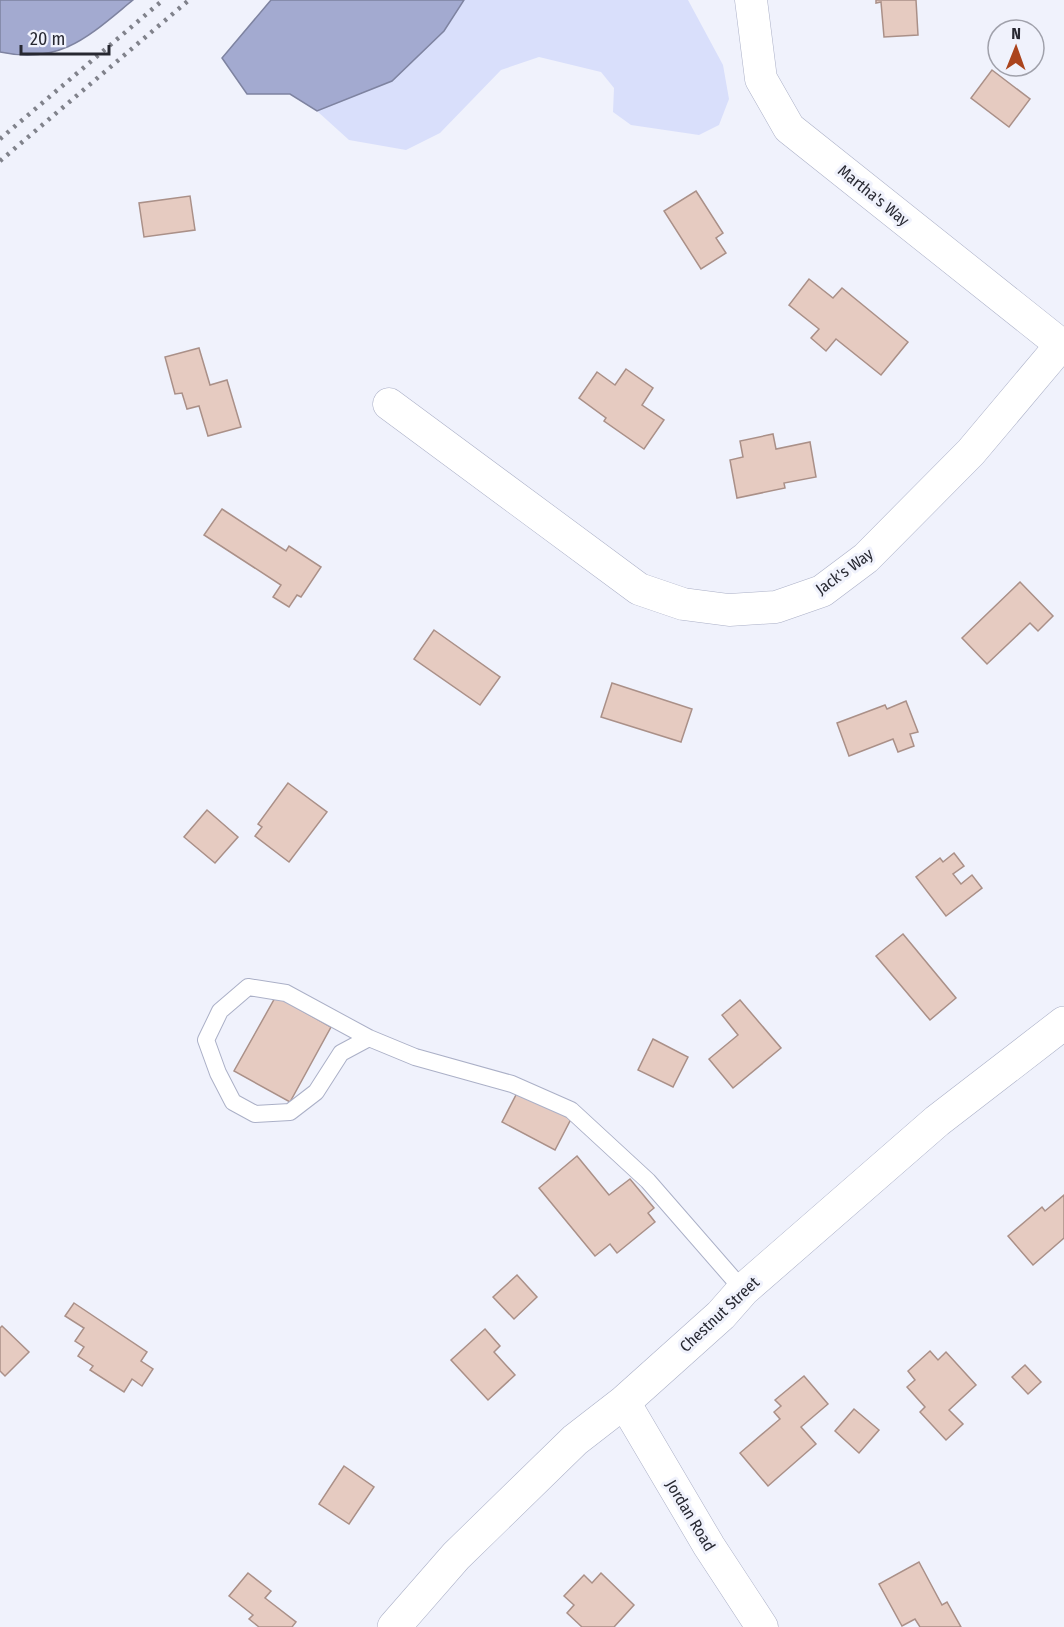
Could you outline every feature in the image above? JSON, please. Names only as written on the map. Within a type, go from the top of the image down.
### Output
[{"type":"main road","name":"Chestnut Street","points":[[394,1627],[456,1556],[575,1440],[624,1402],[721,1315],[743,1290],[937,1121],[1064,1023]]},
{"type":"street","name":"Martha's Way","points":[[751,0],[761,79],[789,128],[1062,346]]},
{"type":"street","name":"Jack's Way","points":[[389,404],[639,589],[683,604],[729,610],[776,608],[822,591],[866,558],[971,452],[1062,346]]},
{"type":"street","name":"Jordan Road","points":[[624,1402],[709,1546],[762,1627]]},
{"type":"lane","points":[[369,1038],[341,1053],[316,1092],[290,1113],[255,1114],[233,1102],[218,1073],[206,1040],[220,1011],[248,987],[286,993],[369,1038],[415,1058],[512,1084],[571,1110],[648,1181],[743,1290]]},
{"type":"shaded area","points":[[0,0],[133,0],[88,36],[73,44],[57,51],[21,55],[0,52]]},
{"type":"shaded area","points":[[271,0],[464,0],[444,31],[392,81],[317,111],[290,94],[247,94],[222,58]]},
{"type":"shaded area","points":[[464,0],[688,0],[723,65],[729,99],[719,125],[699,135],[631,125],[613,112],[614,88],[601,72],[539,57],[501,70],[440,133],[406,150],[349,140],[317,111],[392,81],[444,31]]},
{"type":"building","points":[[876,0],[916,0],[918,35],[884,37],[881,2],[876,3]]},
{"type":"building","points":[[986,78],[1002,78],[1030,99],[1009,127],[971,98]]},
{"type":"building","points":[[696,191],[723,233],[716,238],[726,253],[701,269],[664,211]]},
{"type":"building","points":[[190,196],[195,230],[144,237],[139,203]]},
{"type":"building","points":[[809,279],[833,298],[842,288],[908,342],[881,375],[836,339],[826,351],[811,338],[819,329],[789,305]]},
{"type":"building","points":[[199,348],[210,385],[227,380],[241,427],[208,436],[199,406],[187,409],[182,393],[175,394],[165,357]]},
{"type":"building","points":[[626,369],[653,388],[642,405],[664,420],[644,449],[604,421],[606,418],[579,398],[597,372],[615,385]]},
{"type":"building","points":[[773,434],[776,449],[810,442],[816,477],[784,483],[785,488],[737,498],[730,460],[743,457],[740,441]]},
{"type":"building","points":[[222,509],[286,551],[289,546],[321,567],[301,597],[297,595],[289,607],[273,597],[281,585],[204,535]]},
{"type":"building","points":[[1020,582],[1053,616],[1038,631],[1030,623],[987,664],[962,638]]},
{"type":"building","points":[[434,630],[500,677],[480,705],[414,659]]},
{"type":"building","points":[[612,683],[692,709],[681,742],[601,717]]},
{"type":"building","points":[[906,701],[918,732],[910,734],[914,746],[898,752],[893,739],[849,756],[837,723],[885,705],[887,709]]},
{"type":"building","points":[[288,783],[327,812],[289,862],[255,836],[262,827],[258,824]]},
{"type":"building","points":[[207,810],[238,837],[215,863],[184,837]]},
{"type":"building","points":[[954,853],[964,866],[953,874],[961,884],[972,875],[982,888],[946,916],[916,877],[940,858],[943,862]]},
{"type":"building","points":[[903,934],[956,998],[930,1020],[876,956]]},
{"type":"building","points":[[276,996],[331,1027],[290,1102],[234,1071]]},
{"type":"building","points":[[740,1000],[781,1048],[733,1088],[709,1059],[738,1035],[722,1015]]},
{"type":"building","points":[[653,1039],[688,1057],[673,1087],[638,1070]]},
{"type":"building","points":[[518,1091],[571,1119],[555,1150],[502,1122]]},
{"type":"building","points":[[577,1156],[609,1195],[630,1179],[654,1208],[648,1213],[655,1222],[617,1253],[610,1244],[595,1256],[539,1188]]},
{"type":"building","points":[[1064,1195],[1064,1238],[1033,1265],[1008,1236],[1042,1207],[1045,1211]]},
{"type":"building","points":[[517,1275],[537,1297],[514,1319],[493,1297]]},
{"type":"building","points":[[74,1303],[147,1352],[141,1361],[153,1369],[142,1386],[132,1379],[124,1392],[90,1370],[93,1366],[78,1356],[84,1347],[75,1341],[84,1328],[65,1316]]},
{"type":"building","points":[[2,1326],[29,1352],[5,1376],[0,1371],[0,1328]]},
{"type":"building","points":[[485,1329],[500,1346],[494,1352],[515,1375],[488,1400],[451,1360]]},
{"type":"building","points":[[930,1351],[938,1360],[946,1352],[976,1385],[949,1410],[963,1424],[946,1440],[920,1412],[925,1407],[907,1387],[915,1380],[908,1371]]},
{"type":"building","points":[[1025,1365],[1041,1382],[1028,1394],[1012,1377]]},
{"type":"building","points":[[804,1376],[828,1404],[801,1427],[816,1444],[768,1486],[740,1453],[780,1419],[774,1412],[781,1406],[775,1400]]},
{"type":"building","points":[[854,1409],[879,1430],[859,1453],[835,1431]]},
{"type":"building","points":[[344,1466],[374,1487],[349,1524],[319,1504]]},
{"type":"building","points":[[919,1562],[942,1605],[947,1602],[961,1627],[920,1627],[915,1619],[902,1626],[879,1584]]},
{"type":"building","points":[[248,1573],[271,1591],[265,1598],[296,1622],[292,1627],[259,1627],[249,1619],[253,1615],[229,1596]]},
{"type":"building","points":[[601,1573],[634,1605],[614,1627],[582,1627],[567,1613],[574,1605],[564,1596],[584,1575],[592,1583]]},
{"type":"railway","points":[[0,139],[163,0]]},
{"type":"railway","points":[[0,161],[189,0]]}]
